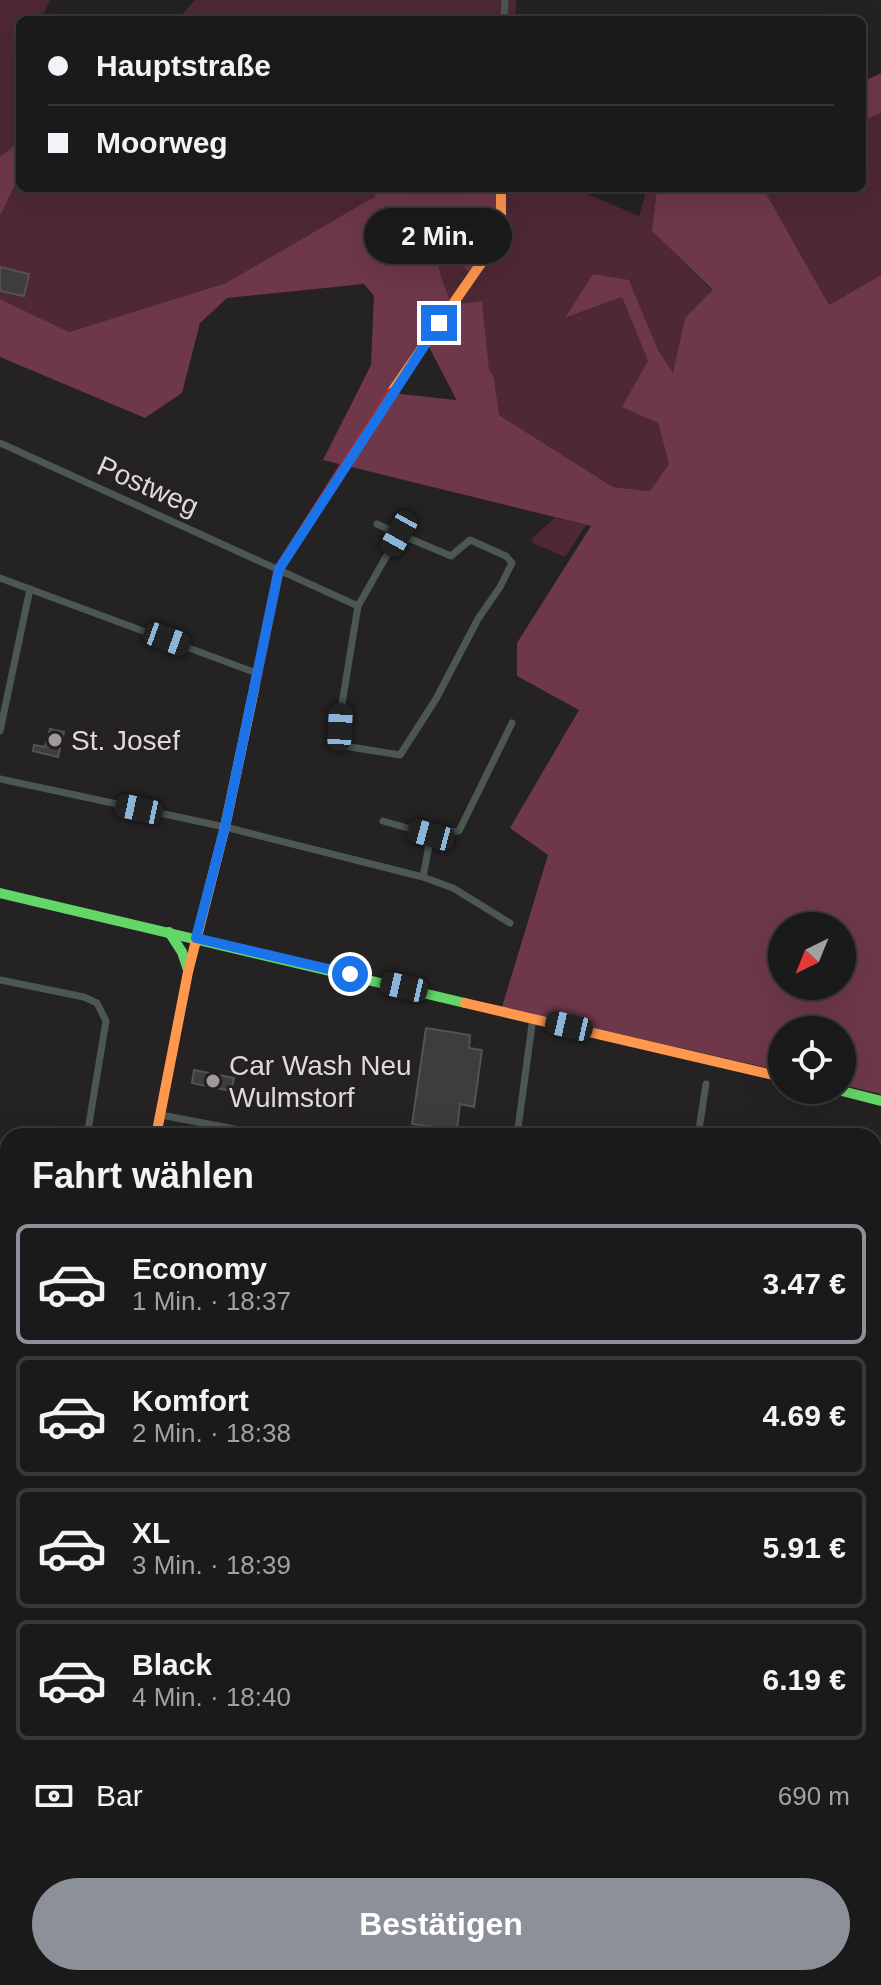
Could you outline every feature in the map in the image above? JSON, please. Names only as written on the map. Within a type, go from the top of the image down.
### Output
[{"type":"street","points":[[158,1128],[188,972],[225,827],[279,569],[391,393],[491,249],[501,219],[501,192]]},
{"type":"street","name":"Postweg","points":[[0,443],[358,606]]},
{"type":"street","points":[[338,745],[400,755],[436,699],[512,563],[506,556],[470,540],[451,556],[377,524]]},
{"type":"street","points":[[337,757],[341,710],[358,606],[399,534]]},
{"type":"street","points":[[0,578],[259,674]]},
{"type":"street","points":[[0,731],[3,699],[30,589]]},
{"type":"street","points":[[383,821],[431,835],[459,831],[512,723]]},
{"type":"street","points":[[0,779],[225,827],[423,877],[453,888],[510,923]]},
{"type":"street","points":[[423,877],[431,835]]},
{"type":"street","points":[[0,893],[768,1074]]},
{"type":"street","points":[[169,932],[182,952],[188,972]]},
{"type":"street","points":[[0,980],[84,997],[97,1003],[106,1021],[88,1128]]},
{"type":"street","points":[[518,1128],[533,1017]]},
{"type":"street","points":[[699,1128],[706,1084]]},
{"type":"street","points":[[856,1095],[881,1101]]},
{"type":"street","points":[[161,1115],[229,1128]]},
{"type":"shaded area","points":[[0,0],[50,0],[42,16],[16,16],[16,144],[0,157]]},
{"type":"shaded area","points":[[195,0],[516,0],[515,16],[181,16]]},
{"type":"shaded area","points":[[881,73],[881,113],[866,119],[866,80]]},
{"type":"shaded area","points":[[881,113],[881,275],[829,305],[765,192],[866,192],[866,119]]},
{"type":"shaded area","points":[[16,144],[16,183],[0,216],[0,157]]},
{"type":"shaded area","points":[[16,183],[16,192],[372,192],[377,196],[226,283],[69,332],[0,299],[0,216]]},
{"type":"shaded area","points":[[371,192],[501,192],[501,219],[473,276],[421,224],[414,233],[437,255],[441,277],[452,305],[482,301],[489,370],[494,377],[499,415],[613,487],[650,491],[669,464],[658,423],[622,407],[648,361],[622,297],[565,318],[593,274],[629,280],[658,350],[673,373],[685,318],[713,290],[652,231],[657,192],[765,192],[829,305],[881,275],[881,1094],[856,1088],[856,1016],[768,1016],[768,1068],[502,1007],[548,855],[510,828],[579,710],[517,676],[517,643],[591,526],[323,460],[371,365],[374,296],[364,284],[227,298],[200,323],[182,393],[145,418],[0,357],[0,299],[69,332],[226,283],[376,196]],"holes":[[[427,343],[456,400],[392,393]]]},
{"type":"shaded area","points":[[500,192],[582,192],[639,216],[646,192],[657,192],[652,231],[713,291],[685,318],[673,375],[658,350],[629,280],[567,318],[622,297],[648,361],[658,423],[669,464],[651,491],[613,487],[499,415],[494,377],[489,371],[482,302],[452,305],[441,277],[437,255],[414,233],[421,224]]},
{"type":"shaded area","points":[[555,518],[586,525],[565,557],[533,543],[532,538]]},
{"type":"building","points":[[0,267],[29,274],[24,296],[0,291]]},
{"type":"building","name":"St. Josef","points":[[50,729],[64,732],[58,757],[33,751],[34,745],[45,747]]},
{"type":"building","points":[[426,1028],[470,1035],[469,1048],[482,1050],[474,1107],[460,1104],[457,1128],[412,1124]]},
{"type":"building","name":"Car Wash Neu Wulmstorf","points":[[194,1070],[234,1078],[231,1091],[192,1083]]},
{"type":"traffic: fast","points":[[0,893],[465,1003]]},
{"type":"traffic: fast","points":[[169,932],[182,952],[188,970]]},
{"type":"traffic: fast","points":[[856,1095],[881,1101]]},
{"type":"traffic: slow","points":[[391,393],[491,249],[501,219],[501,192]]},
{"type":"traffic: slow","points":[[158,1128],[188,972],[225,827],[255,685]]},
{"type":"traffic: slow","points":[[465,1003],[768,1074]]},
{"type":"traffic: jam","points":[[255,685],[279,569],[391,393]]},
{"type":"place","name":"St. Josef","points":[[55,740]]},
{"type":"place","name":"Car Wash Neu Wulmstorf","points":[[213,1081]]},
{"type":"route","points":[[350,974],[196,938],[225,827],[279,569],[439,323]]}]
